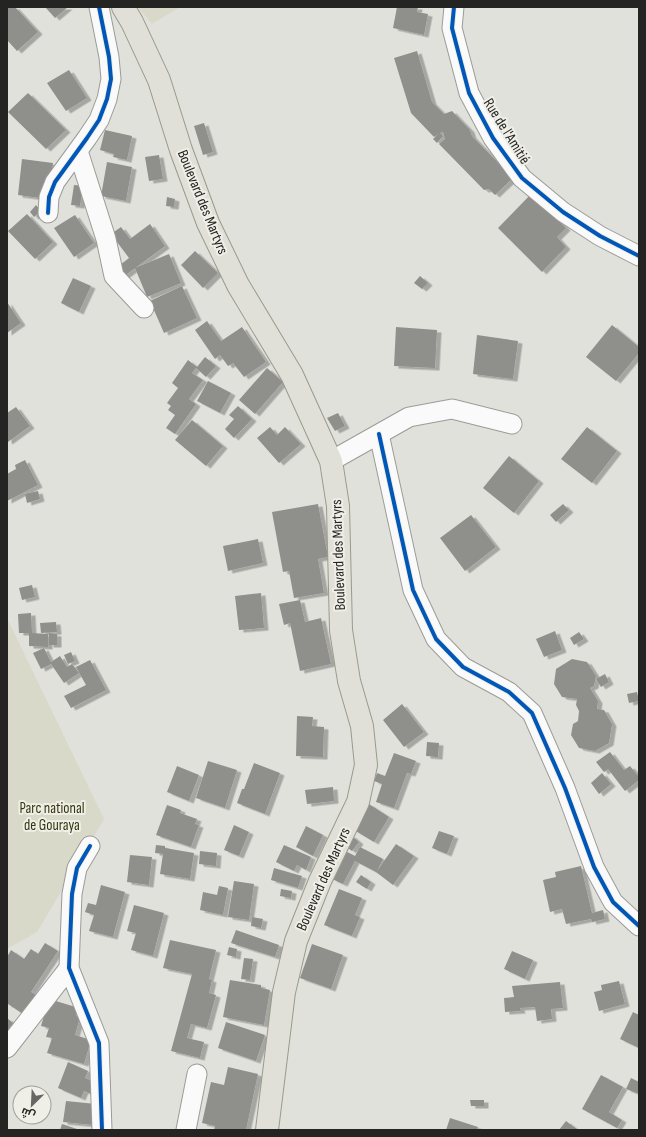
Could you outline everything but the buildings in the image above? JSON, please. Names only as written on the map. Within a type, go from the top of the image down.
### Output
[{"type":"main road","name":"Boulevard des Martyrs","points":[[123,7],[132,22],[159,80],[208,223],[238,284],[292,374],[331,461],[338,506],[341,630],[349,682],[362,726],[366,765],[358,802],[320,881],[296,941],[284,992],[267,1130]]},
{"type":"street","points":[[48,213],[49,197],[55,182],[99,120],[107,99],[111,79],[109,57],[99,7]]},
{"type":"street","name":"Rue de l'Amitié","points":[[454,7],[452,28],[469,93],[493,138],[522,178],[562,212],[600,236],[639,256]]},
{"type":"street","points":[[78,151],[106,239],[114,276],[144,308]]},
{"type":"street","points":[[331,461],[409,417],[452,409],[512,424]]},
{"type":"street","points":[[379,434],[413,590],[436,639],[463,667],[509,692],[532,713],[565,788],[594,867],[612,902],[639,926]]},
{"type":"street","points":[[90,846],[78,868],[72,894],[68,968],[99,1043],[102,1130]]},
{"type":"street","points":[[7,1048],[68,968]]},
{"type":"street","points":[[186,1130],[197,1074]]},
{"type":"green space","points":[[138,7],[180,7],[152,24]]},
{"type":"green space","name":"Parc national de Gouraya","points":[[7,618],[104,819],[37,932],[7,949]]},
{"type":"cycle path","points":[[48,213],[49,197],[55,182],[99,120],[107,99],[111,79],[109,57],[99,7]]},
{"type":"cycle path","points":[[454,7],[452,28],[469,93],[493,138],[522,178],[563,212],[600,236],[639,256]]},
{"type":"cycle path","points":[[379,434],[413,590],[436,639],[463,667],[509,692],[532,713],[565,788],[594,867],[613,902],[639,926]]},
{"type":"cycle path","points":[[90,846],[77,868],[72,894],[69,968],[99,1043],[102,1130]]}]
